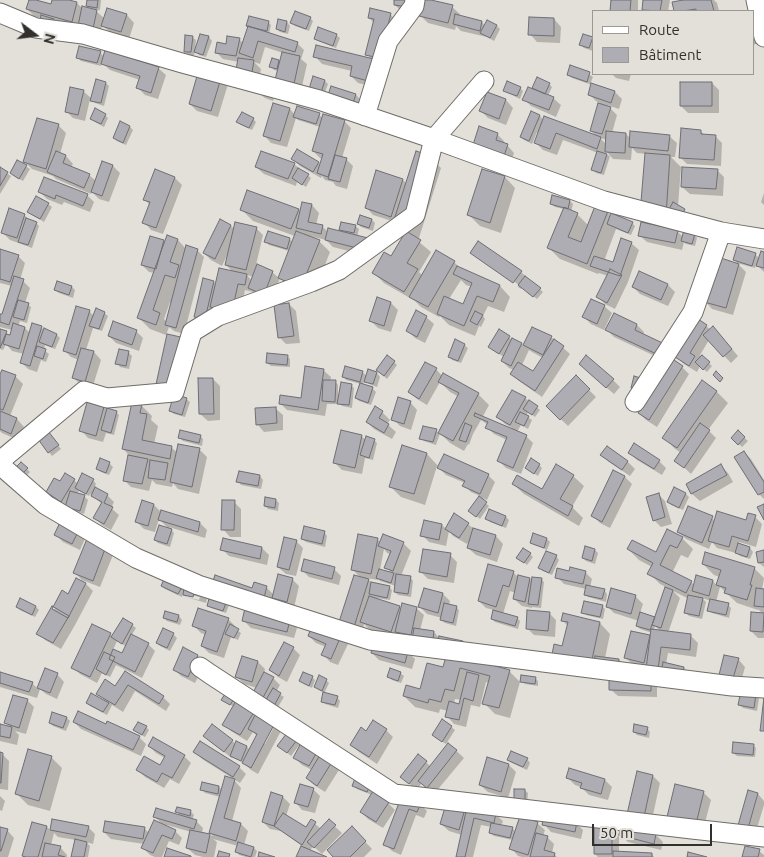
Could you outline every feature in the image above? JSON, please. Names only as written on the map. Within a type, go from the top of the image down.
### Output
[{"type":"street","points":[[365,116],[388,41],[414,6],[415,0]]},
{"type":"street","points":[[756,0],[764,37]]},
{"type":"street","points":[[0,13],[36,28],[83,34],[319,100],[434,139],[604,201],[722,232],[764,239]]},
{"type":"street","points":[[484,81],[434,139],[416,215],[339,270],[218,316],[192,332],[174,392],[107,398],[84,391],[0,463],[46,505],[136,558],[198,585],[370,640],[732,686],[764,688]]},
{"type":"street","points":[[635,402],[693,312],[722,232]]},
{"type":"street","points":[[200,667],[394,794],[764,837]]},
{"type":"building","points":[[29,0],[51,4],[52,0],[77,2],[72,22],[26,9]]},
{"type":"building","points":[[87,0],[98,0],[97,8],[86,6]]},
{"type":"building","points":[[394,0],[409,0],[408,7],[394,5]]},
{"type":"building","points":[[423,0],[453,5],[448,23],[419,16]]},
{"type":"building","points":[[611,0],[631,0],[630,10],[610,10]]},
{"type":"building","points":[[643,0],[662,0],[660,10],[642,10]]},
{"type":"building","points":[[711,0],[714,10],[674,10],[672,2]]},
{"type":"building","points":[[82,6],[97,10],[93,29],[78,26]]},
{"type":"building","points":[[107,8],[127,14],[121,32],[101,26]]},
{"type":"building","points":[[370,8],[391,13],[380,58],[365,55],[374,19],[368,18]]},
{"type":"building","points":[[295,11],[311,17],[306,29],[290,23]]},
{"type":"building","points":[[455,14],[482,21],[480,31],[453,24]]},
{"type":"building","points":[[41,15],[54,19],[52,29],[39,26]]},
{"type":"building","points":[[249,16],[269,21],[267,31],[246,26]]},
{"type":"building","points":[[529,17],[554,18],[554,36],[528,35]]},
{"type":"building","points":[[278,19],[287,21],[285,32],[276,29]]},
{"type":"building","points":[[487,20],[497,25],[490,38],[480,33]]},
{"type":"building","points":[[248,26],[298,42],[295,52],[258,41],[253,58],[239,53]]},
{"type":"building","points":[[318,27],[337,34],[333,46],[314,39]]},
{"type":"building","points":[[200,34],[209,36],[203,55],[194,52]]},
{"type":"building","points":[[583,34],[592,37],[589,48],[579,45]]},
{"type":"building","points":[[185,35],[193,36],[191,52],[184,52]]},
{"type":"building","points":[[227,36],[240,38],[236,56],[215,53],[217,42],[226,44]]},
{"type":"building","points":[[316,45],[374,59],[368,81],[350,76],[352,66],[313,57]]},
{"type":"building","points":[[79,46],[101,51],[97,63],[76,58]]},
{"type":"building","points":[[105,50],[159,67],[151,93],[136,88],[140,76],[101,64]]},
{"type":"building","points":[[282,52],[300,56],[294,84],[275,80]]},
{"type":"building","points":[[238,58],[254,60],[251,79],[235,76]]},
{"type":"building","points":[[272,58],[279,60],[277,69],[269,67]]},
{"type":"building","points":[[570,65],[590,72],[587,82],[567,75]]},
{"type":"building","points":[[199,69],[222,75],[211,111],[189,104]]},
{"type":"building","points":[[313,76],[325,80],[321,93],[309,89]]},
{"type":"building","points":[[537,77],[550,83],[545,94],[532,88]]},
{"type":"building","points":[[96,79],[106,82],[101,103],[90,101]]},
{"type":"building","points":[[507,81],[521,87],[517,96],[503,91]]},
{"type":"building","points":[[680,82],[712,82],[712,106],[680,106]]},
{"type":"building","points":[[591,83],[615,91],[611,103],[588,95]]},
{"type":"building","points":[[331,86],[356,94],[352,106],[327,98]]},
{"type":"building","points":[[70,87],[84,90],[78,115],[65,112]]},
{"type":"building","points":[[528,87],[554,97],[549,110],[522,100]]},
{"type":"building","points":[[487,92],[506,99],[499,119],[479,111]]},
{"type":"building","points":[[273,103],[290,108],[280,141],[263,136]]},
{"type":"building","points":[[598,103],[611,107],[602,134],[590,131]]},
{"type":"building","points":[[297,106],[320,113],[316,124],[293,117]]},
{"type":"building","points":[[95,108],[106,114],[101,124],[90,119]]},
{"type":"building","points":[[531,111],[540,115],[529,141],[520,137]]},
{"type":"building","points":[[242,112],[254,118],[249,128],[236,122]]},
{"type":"building","points":[[323,114],[345,120],[328,177],[317,173],[323,154],[312,151]]},
{"type":"building","points":[[544,116],[601,137],[597,149],[556,133],[550,149],[534,143]]},
{"type":"building","points":[[37,118],[59,124],[46,169],[23,162]]},
{"type":"building","points":[[120,121],[130,126],[123,143],[113,138]]},
{"type":"building","points":[[479,126],[498,133],[496,140],[508,144],[504,156],[473,145]]},
{"type":"building","points":[[681,128],[701,130],[701,134],[716,135],[714,160],[679,158]]},
{"type":"building","points":[[606,131],[626,133],[625,153],[605,152]]},
{"type":"building","points":[[630,131],[670,135],[668,151],[629,147]]},
{"type":"building","points":[[297,149],[319,162],[313,172],[291,159]]},
{"type":"building","points":[[56,151],[66,155],[63,163],[90,174],[84,188],[47,172]]},
{"type":"building","points":[[261,151],[295,163],[288,179],[255,167]]},
{"type":"building","points":[[416,151],[431,156],[409,228],[393,223]]},
{"type":"building","points":[[597,151],[607,154],[601,173],[591,170]]},
{"type":"building","points":[[645,153],[670,155],[666,216],[640,214]]},
{"type":"building","points":[[335,155],[347,158],[340,182],[328,179]]},
{"type":"building","points":[[17,160],[27,165],[19,179],[10,173]]},
{"type":"building","points":[[102,161],[113,165],[102,196],[91,192]]},
{"type":"building","points":[[0,167],[8,172],[0,186]]},
{"type":"building","points":[[682,167],[718,169],[716,189],[681,187]]},
{"type":"building","points":[[298,168],[309,174],[302,185],[292,178]]},
{"type":"building","points":[[155,169],[175,177],[156,228],[142,223],[150,202],[143,200]]},
{"type":"building","points":[[482,169],[505,176],[490,223],[467,215]]},
{"type":"building","points":[[376,170],[403,179],[391,217],[365,208]]},
{"type":"building","points":[[44,177],[88,194],[83,206],[56,195],[55,199],[38,192]]},
{"type":"building","points":[[247,190],[299,209],[291,229],[240,210]]},
{"type":"building","points":[[552,195],[570,200],[568,209],[550,204]]},
{"type":"building","points":[[36,196],[49,203],[40,219],[27,212]]},
{"type":"building","points":[[302,202],[312,204],[308,222],[323,225],[321,234],[296,228]]},
{"type":"building","points":[[673,202],[685,209],[680,219],[667,213]]},
{"type":"building","points":[[595,206],[608,211],[587,264],[547,248],[564,207],[578,213],[568,237],[581,242]]},
{"type":"building","points":[[9,208],[25,214],[17,238],[1,233]]},
{"type":"building","points":[[611,213],[633,222],[628,233],[607,224]]},
{"type":"building","points":[[360,215],[372,219],[369,228],[357,224]]},
{"type":"building","points":[[26,218],[37,222],[28,245],[18,242]]},
{"type":"building","points":[[220,219],[231,225],[215,259],[203,253]]},
{"type":"building","points":[[235,222],[257,227],[246,270],[225,265]]},
{"type":"building","points":[[341,222],[356,225],[354,233],[339,230]]},
{"type":"building","points":[[641,222],[678,230],[675,243],[638,236]]},
{"type":"building","points":[[328,228],[368,238],[365,250],[325,240]]},
{"type":"building","points":[[684,230],[695,234],[692,244],[681,241]]},
{"type":"building","points":[[268,231],[290,238],[287,249],[264,242]]},
{"type":"building","points":[[296,231],[320,240],[304,280],[295,277],[292,284],[278,278]]},
{"type":"building","points":[[406,231],[421,240],[407,263],[418,269],[404,292],[372,273],[384,252],[391,256]]},
{"type":"building","points":[[167,235],[178,239],[170,262],[179,265],[175,278],[165,275],[153,310],[160,313],[156,325],[137,318]]},
{"type":"building","points":[[150,236],[164,240],[156,269],[141,265]]},
{"type":"building","points":[[621,238],[632,242],[620,276],[590,266],[594,256],[613,262]]},
{"type":"building","points":[[478,241],[522,271],[513,283],[470,253]]},
{"type":"building","points":[[186,245],[198,249],[176,328],[165,325]]},
{"type":"building","points":[[737,247],[756,253],[752,266],[733,260]]},
{"type":"building","points":[[0,249],[19,255],[10,282],[0,279]]},
{"type":"building","points":[[436,250],[455,261],[428,307],[409,297]]},
{"type":"building","points":[[761,251],[764,252],[764,268],[756,266]]},
{"type":"building","points":[[718,257],[739,264],[726,308],[704,302]]},
{"type":"building","points":[[257,264],[273,271],[264,295],[248,288]]},
{"type":"building","points":[[457,266],[500,285],[493,302],[477,296],[464,326],[437,314],[444,296],[463,304],[472,283],[453,274]]},
{"type":"building","points":[[219,268],[247,274],[245,285],[238,284],[232,312],[210,307]]},
{"type":"building","points":[[610,269],[622,275],[607,303],[596,297]]},
{"type":"building","points":[[639,271],[668,284],[661,300],[632,287]]},
{"type":"building","points":[[14,276],[24,279],[9,325],[0,322],[0,314],[2,314]]},
{"type":"building","points":[[525,276],[541,288],[533,297],[518,285]]},
{"type":"building","points":[[203,278],[214,281],[205,319],[194,317]]},
{"type":"building","points":[[57,281],[72,286],[69,295],[54,290]]},
{"type":"building","points":[[377,297],[391,302],[384,326],[369,321]]},
{"type":"building","points":[[591,299],[605,305],[597,324],[582,317]]},
{"type":"building","points":[[18,300],[29,303],[24,320],[13,317]]},
{"type":"building","points":[[289,303],[294,336],[278,338],[274,305]]},
{"type":"building","points":[[76,306],[90,310],[76,355],[63,351]]},
{"type":"building","points":[[96,308],[105,312],[99,329],[89,326]]},
{"type":"building","points":[[416,310],[427,316],[417,337],[406,331]]},
{"type":"building","points":[[475,311],[483,315],[477,325],[470,321]]},
{"type":"building","points":[[614,313],[637,324],[635,330],[671,347],[665,358],[605,330]]},
{"type":"building","points":[[698,319],[707,325],[690,353],[695,356],[689,366],[675,357]]},
{"type":"building","points":[[113,321],[137,330],[132,345],[108,336]]},
{"type":"building","points":[[13,323],[25,327],[19,349],[3,344],[6,334],[10,335]]},
{"type":"building","points":[[32,323],[42,326],[30,366],[20,363]]},
{"type":"building","points":[[713,326],[732,349],[723,357],[703,335]]},
{"type":"building","points":[[532,327],[552,336],[543,355],[523,345]]},
{"type":"building","points":[[44,328],[57,334],[52,347],[39,342]]},
{"type":"building","points":[[0,329],[7,331],[0,348]]},
{"type":"building","points":[[499,329],[510,336],[499,354],[488,347]]},
{"type":"building","points":[[167,334],[185,338],[173,393],[155,389]]},
{"type":"building","points":[[512,338],[522,343],[511,366],[501,361]]},
{"type":"building","points":[[455,339],[465,344],[458,361],[448,357]]},
{"type":"building","points":[[554,339],[564,346],[535,391],[510,374],[518,362],[533,371]]},
{"type":"building","points":[[37,346],[46,349],[43,359],[34,356]]},
{"type":"building","points":[[81,348],[94,351],[85,382],[72,378]]},
{"type":"building","points":[[119,349],[129,351],[126,366],[115,364]]},
{"type":"building","points":[[267,353],[288,355],[287,365],[266,363]]},
{"type":"building","points":[[387,355],[395,361],[384,376],[376,370]]},
{"type":"building","points":[[586,355],[614,379],[606,388],[579,364]]},
{"type":"building","points":[[702,355],[710,362],[703,370],[695,362]]},
{"type":"building","points":[[671,358],[683,366],[649,420],[638,413]]},
{"type":"building","points":[[425,362],[437,368],[419,399],[408,392]]},
{"type":"building","points":[[305,366],[324,369],[318,410],[279,404],[280,395],[301,398]]},
{"type":"building","points":[[345,366],[363,371],[360,382],[342,377]]},
{"type":"building","points":[[368,369],[377,372],[373,384],[364,382]]},
{"type":"building","points":[[2,370],[16,375],[3,410],[0,409],[0,374]]},
{"type":"building","points":[[716,371],[723,378],[720,382],[713,375]]},
{"type":"building","points":[[443,373],[479,393],[453,441],[438,433],[459,393],[438,382]]},
{"type":"building","points":[[576,375],[590,389],[560,420],[546,406]]},
{"type":"building","points":[[634,376],[647,380],[644,392],[631,388]]},
{"type":"building","points":[[198,378],[213,378],[214,414],[199,414]]},
{"type":"building","points":[[323,380],[336,380],[335,402],[322,401]]},
{"type":"building","points":[[702,380],[717,391],[677,448],[662,438]]},
{"type":"building","points":[[341,382],[352,384],[349,405],[337,404]]},
{"type":"building","points":[[360,383],[373,387],[368,403],[355,398]]},
{"type":"building","points":[[512,390],[526,397],[510,425],[496,417]]},
{"type":"building","points":[[174,394],[187,398],[182,415],[169,411]]},
{"type":"building","points":[[398,397],[411,401],[404,424],[391,420]]},
{"type":"building","points":[[88,399],[105,403],[96,436],[79,431]]},
{"type":"building","points":[[529,400],[538,406],[532,415],[523,409]]},
{"type":"building","points":[[132,402],[142,404],[140,413],[147,414],[142,440],[172,446],[170,459],[122,449]]},
{"type":"building","points":[[375,406],[383,411],[379,418],[389,424],[384,433],[366,422]]},
{"type":"building","points":[[276,407],[277,423],[256,425],[255,408]]},
{"type":"building","points":[[107,408],[117,411],[111,433],[101,430]]},
{"type":"building","points":[[0,411],[17,418],[11,434],[0,429]]},
{"type":"building","points":[[520,412],[529,416],[524,426],[515,422]]},
{"type":"building","points":[[475,413],[527,435],[513,468],[497,461],[507,437],[485,428],[488,422],[474,416]]},
{"type":"building","points":[[465,423],[472,426],[466,442],[459,440]]},
{"type":"building","points":[[700,423],[710,430],[684,468],[674,461]]},
{"type":"building","points":[[423,426],[437,429],[433,442],[419,439]]},
{"type":"building","points":[[180,430],[201,435],[199,443],[178,438]]},
{"type":"building","points":[[341,430],[362,435],[355,468],[333,463]]},
{"type":"building","points":[[738,430],[745,437],[738,445],[731,438]]},
{"type":"building","points":[[48,431],[59,445],[48,453],[38,439]]},
{"type":"building","points":[[366,436],[375,439],[369,458],[360,455]]},
{"type":"building","points":[[634,443],[660,460],[654,469],[628,453]]},
{"type":"building","points":[[178,444],[200,448],[192,487],[170,482]]},
{"type":"building","points":[[402,445],[427,453],[414,494],[389,487]]},
{"type":"building","points":[[607,446],[628,461],[622,470],[600,455]]},
{"type":"building","points":[[744,451],[764,482],[764,492],[758,495],[734,457]]},
{"type":"building","points":[[444,454],[489,474],[480,494],[462,486],[465,481],[437,468]]},
{"type":"building","points":[[128,455],[148,459],[142,484],[123,481]]},
{"type":"building","points":[[100,458],[110,462],[106,473],[96,469]]},
{"type":"building","points":[[531,458],[540,464],[534,474],[525,468]]},
{"type":"building","points":[[150,460],[168,463],[165,480],[148,478]]},
{"type":"building","points":[[21,462],[28,468],[18,478],[12,471]]},
{"type":"building","points":[[556,464],[574,475],[560,499],[573,506],[568,516],[512,484],[517,475],[542,489]]},
{"type":"building","points":[[721,464],[727,475],[691,494],[686,484]]},
{"type":"building","points":[[613,470],[625,476],[602,522],[591,516]]},
{"type":"building","points":[[239,471],[260,475],[258,486],[236,482]]},
{"type":"building","points":[[65,473],[75,479],[61,502],[46,492],[54,478],[60,481]]},
{"type":"building","points":[[82,473],[94,479],[86,494],[75,488]]},
{"type":"building","points":[[95,487],[108,494],[104,503],[113,507],[104,524],[93,518],[102,502],[91,496]]},
{"type":"building","points":[[674,487],[686,493],[679,508],[667,502]]},
{"type":"building","points":[[70,491],[85,495],[80,511],[65,507]]},
{"type":"building","points":[[659,493],[665,517],[653,521],[646,497]]},
{"type":"building","points":[[479,496],[487,502],[476,517],[468,511]]},
{"type":"building","points":[[265,497],[276,499],[275,508],[264,506]]},
{"type":"building","points":[[142,500],[154,504],[148,526],[135,522]]},
{"type":"building","points":[[222,500],[235,500],[234,530],[221,530]]},
{"type":"building","points":[[764,504],[764,520],[757,507]]},
{"type":"building","points":[[688,506],[713,516],[702,543],[677,532]]},
{"type":"building","points":[[489,509],[506,516],[502,526],[485,519]]},
{"type":"building","points":[[161,510],[200,522],[198,532],[158,520]]},
{"type":"building","points":[[717,511],[746,520],[748,513],[756,515],[748,541],[732,536],[729,547],[708,541]]},
{"type":"building","points":[[454,513],[469,523],[459,538],[445,529]]},
{"type":"building","points":[[63,516],[82,524],[72,544],[54,535]]},
{"type":"building","points":[[424,520],[442,524],[439,540],[420,536]]},
{"type":"building","points":[[159,525],[172,529],[167,544],[154,540]]},
{"type":"building","points":[[304,526],[325,531],[322,544],[301,539]]},
{"type":"building","points":[[473,528],[496,535],[490,555],[467,548]]},
{"type":"building","points":[[667,529],[683,537],[677,548],[670,545],[660,565],[692,581],[686,593],[647,574],[653,563],[627,549],[632,540],[656,552]]},
{"type":"building","points":[[533,533],[547,538],[544,548],[530,543]]},
{"type":"building","points":[[89,534],[108,541],[93,581],[73,573]]},
{"type":"building","points":[[358,534],[378,538],[371,574],[351,570]]},
{"type":"building","points":[[383,534],[404,542],[393,571],[384,568],[391,551],[378,546]]},
{"type":"building","points":[[284,537],[297,540],[289,570],[277,567]]},
{"type":"building","points":[[223,538],[262,547],[260,559],[220,550]]},
{"type":"building","points":[[738,543],[750,547],[747,557],[735,553]]},
{"type":"building","points":[[585,546],[595,549],[592,561],[582,558]]},
{"type":"building","points":[[523,548],[531,553],[524,563],[516,558]]},
{"type":"building","points":[[423,549],[451,553],[447,577],[419,572]]},
{"type":"building","points":[[764,550],[764,562],[758,563],[756,552]]},
{"type":"building","points":[[546,551],[557,555],[549,573],[538,568]]},
{"type":"building","points":[[705,552],[755,567],[747,600],[724,593],[726,588],[716,585],[721,570],[702,564]]},
{"type":"building","points":[[304,559],[335,567],[332,579],[301,571]]},
{"type":"building","points":[[488,564],[514,571],[509,587],[503,585],[496,607],[478,601]]},
{"type":"building","points":[[570,567],[586,571],[583,584],[555,578],[557,568],[569,571]]},
{"type":"building","points":[[379,569],[394,573],[391,583],[376,578]]},
{"type":"building","points":[[278,574],[293,578],[287,602],[272,598]]},
{"type":"building","points":[[396,574],[411,576],[408,594],[394,592]]},
{"type":"building","points":[[215,575],[252,588],[254,582],[267,586],[264,598],[210,590]]},
{"type":"building","points":[[354,575],[369,579],[354,627],[339,622]]},
{"type":"building","points":[[518,575],[530,578],[525,602],[513,599]]},
{"type":"building","points":[[696,575],[713,580],[709,596],[692,591]]},
{"type":"building","points":[[165,577],[183,585],[178,594],[161,586]]},
{"type":"building","points":[[532,577],[542,578],[538,605],[528,604]]},
{"type":"building","points":[[76,578],[86,583],[68,618],[52,609],[62,590],[68,594]]},
{"type":"building","points":[[371,582],[390,586],[387,598],[369,594]]},
{"type":"building","points":[[586,585],[605,589],[602,599],[584,595]]},
{"type":"building","points":[[665,587],[673,590],[661,628],[652,625]]},
{"type":"building","points":[[184,588],[195,590],[193,597],[183,595]]},
{"type":"building","points":[[424,588],[443,593],[438,613],[418,607]]},
{"type":"building","points":[[611,588],[636,595],[631,614],[606,607]]},
{"type":"building","points":[[756,588],[764,589],[764,607],[754,606]]},
{"type":"building","points":[[210,595],[227,600],[223,611],[207,606]]},
{"type":"building","points":[[688,595],[703,598],[699,616],[684,613]]},
{"type":"building","points":[[369,596],[400,606],[391,632],[360,622]]},
{"type":"building","points":[[20,598],[36,606],[32,615],[16,607]]},
{"type":"building","points":[[710,599],[729,603],[726,615],[707,611]]},
{"type":"building","points":[[584,601],[603,605],[600,617],[581,613]]},
{"type":"building","points":[[402,603],[417,607],[411,635],[395,632]]},
{"type":"building","points":[[444,603],[457,606],[453,623],[440,620]]},
{"type":"building","points":[[52,606],[69,616],[53,643],[36,634]]},
{"type":"building","points":[[198,608],[229,618],[217,652],[201,646],[206,631],[192,626]]},
{"type":"building","points":[[245,608],[290,620],[287,632],[242,621]]},
{"type":"building","points":[[493,610],[518,617],[515,626],[491,619]]},
{"type":"building","points":[[527,610],[550,612],[548,631],[526,629]]},
{"type":"building","points":[[165,611],[179,615],[177,622],[163,618]]},
{"type":"building","points":[[640,612],[655,617],[650,630],[636,626]]},
{"type":"building","points":[[751,612],[764,613],[763,632],[750,631]]},
{"type":"building","points":[[563,613],[600,622],[590,669],[551,660],[554,644],[562,646],[568,622],[561,621]]},
{"type":"building","points":[[123,618],[133,624],[122,644],[111,637]]},
{"type":"building","points":[[313,623],[341,636],[331,659],[321,655],[326,644],[308,636]]},
{"type":"building","points":[[92,624],[111,633],[90,677],[71,668]]},
{"type":"building","points":[[230,624],[239,629],[234,638],[225,634]]},
{"type":"building","points":[[163,628],[174,633],[167,648],[156,643]]},
{"type":"building","points":[[414,628],[434,631],[432,648],[411,645]]},
{"type":"building","points":[[651,629],[691,634],[690,650],[661,647],[658,670],[646,669]]},
{"type":"building","points":[[631,631],[650,635],[644,663],[624,658]]},
{"type":"building","points":[[131,634],[149,643],[135,672],[109,659],[113,649],[122,653]]},
{"type":"building","points":[[439,636],[463,641],[461,652],[437,647]]},
{"type":"building","points":[[374,641],[408,651],[405,663],[371,653]]},
{"type":"building","points":[[284,642],[294,647],[279,676],[269,670]]},
{"type":"building","points":[[183,647],[198,655],[188,677],[173,670]]},
{"type":"building","points":[[104,652],[115,657],[106,675],[96,669]]},
{"type":"building","points":[[447,653],[510,670],[499,708],[482,704],[490,676],[460,668],[454,691],[445,689],[441,702],[429,699],[428,703],[403,696],[406,685],[420,689],[427,663],[443,667]]},
{"type":"building","points":[[724,655],[739,658],[732,682],[718,679]]},
{"type":"building","points":[[242,656],[258,661],[252,682],[235,677]]},
{"type":"building","points":[[595,656],[619,659],[618,670],[593,668]]},
{"type":"building","points":[[663,662],[684,667],[682,678],[661,673]]},
{"type":"building","points":[[45,668],[58,673],[50,693],[37,688]]},
{"type":"building","points":[[390,668],[401,672],[398,681],[387,677]]},
{"type":"building","points":[[125,671],[164,696],[159,704],[128,685],[115,705],[96,694],[105,679],[115,686]]},
{"type":"building","points":[[0,672],[33,682],[29,692],[0,683]]},
{"type":"building","points":[[264,672],[274,677],[258,707],[248,702]]},
{"type":"building","points":[[303,672],[313,676],[309,686],[299,681]]},
{"type":"building","points":[[467,672],[479,675],[473,701],[464,698],[459,720],[445,717],[449,701],[459,704]]},
{"type":"building","points":[[319,675],[327,679],[322,691],[314,687]]},
{"type":"building","points":[[521,675],[536,677],[535,684],[520,682]]},
{"type":"building","points":[[609,678],[651,679],[651,691],[609,690]]},
{"type":"building","points":[[273,688],[281,693],[269,715],[260,710]]},
{"type":"building","points":[[227,691],[236,696],[230,705],[221,700]]},
{"type":"building","points":[[741,691],[756,694],[754,708],[738,705]]},
{"type":"building","points":[[323,692],[338,696],[335,705],[321,702]]},
{"type":"building","points":[[91,693],[109,703],[103,712],[86,703]]},
{"type":"building","points":[[13,695],[28,699],[19,728],[4,723]]},
{"type":"building","points":[[764,697],[764,731],[760,731]]},
{"type":"building","points":[[236,701],[254,712],[240,735],[222,725]]},
{"type":"building","points":[[78,711],[106,724],[107,721],[140,736],[133,750],[73,722]]},
{"type":"building","points":[[52,712],[67,717],[63,728],[49,723]]},
{"type":"building","points":[[256,713],[275,723],[251,768],[242,763],[257,734],[248,729]]},
{"type":"building","points":[[442,719],[452,726],[442,742],[432,735]]},
{"type":"building","points":[[373,720],[387,729],[369,757],[350,745],[361,727],[366,731]]},
{"type":"building","points":[[138,722],[147,726],[142,735],[133,730]]},
{"type":"building","points":[[0,724],[12,727],[10,738],[0,736]]},
{"type":"building","points":[[212,724],[233,740],[224,752],[203,736]]},
{"type":"building","points":[[634,724],[648,727],[646,735],[633,732]]},
{"type":"building","points":[[287,733],[297,740],[287,753],[277,746]]},
{"type":"building","points":[[153,737],[185,755],[172,778],[162,773],[157,782],[136,770],[144,756],[160,765],[165,756],[148,746]]},
{"type":"building","points":[[200,741],[240,766],[233,777],[193,752]]},
{"type":"building","points":[[236,741],[247,746],[241,761],[230,756]]},
{"type":"building","points":[[733,742],[754,744],[753,755],[732,753]]},
{"type":"building","points":[[301,743],[317,752],[309,766],[293,758]]},
{"type":"building","points":[[448,743],[457,750],[427,788],[418,781]]},
{"type":"building","points":[[28,749],[52,756],[39,801],[15,794]]},
{"type":"building","points":[[511,751],[528,758],[523,767],[507,760]]},
{"type":"building","points":[[0,752],[3,753],[1,783],[0,783]]},
{"type":"building","points":[[418,754],[427,761],[409,784],[400,777]]},
{"type":"building","points":[[320,755],[332,762],[317,786],[306,778]]},
{"type":"building","points":[[487,757],[509,764],[501,792],[479,785]]},
{"type":"building","points":[[569,768],[605,779],[601,794],[580,788],[582,783],[566,778]]},
{"type":"building","points":[[637,771],[653,775],[644,817],[627,814]]},
{"type":"building","points":[[225,776],[235,779],[224,818],[241,823],[236,841],[209,833]]},
{"type":"building","points":[[356,776],[371,783],[367,792],[352,786]]},
{"type":"building","points":[[202,782],[219,786],[218,794],[200,790]]},
{"type":"building","points":[[300,784],[314,788],[308,807],[294,803]]},
{"type":"building","points":[[675,784],[704,791],[696,824],[667,817]]},
{"type":"building","points":[[514,789],[525,789],[525,803],[514,802]]},
{"type":"building","points":[[748,790],[758,793],[747,832],[737,829]]},
{"type":"building","points":[[373,791],[389,802],[376,822],[360,812]]},
{"type":"building","points":[[271,792],[283,796],[274,826],[262,822]]},
{"type":"building","points":[[402,795],[421,803],[417,812],[409,809],[394,849],[383,845]]},
{"type":"building","points":[[446,804],[465,809],[459,830],[440,824]]},
{"type":"building","points":[[177,807],[191,810],[190,816],[175,812]]},
{"type":"building","points":[[467,807],[496,813],[494,823],[474,818],[465,857],[456,857]]},
{"type":"building","points":[[156,808],[197,820],[194,829],[153,817]]},
{"type":"building","points":[[283,813],[306,827],[311,819],[316,822],[302,845],[274,826]]},
{"type":"building","points":[[544,814],[577,822],[575,832],[542,825]]},
{"type":"building","points":[[520,816],[538,822],[528,855],[509,849]]},
{"type":"building","points":[[52,819],[89,826],[86,837],[50,830]]},
{"type":"building","points":[[329,819],[336,825],[314,848],[307,842]]},
{"type":"building","points":[[154,820],[176,830],[172,839],[162,835],[153,853],[141,848]]},
{"type":"building","points":[[105,821],[145,827],[143,839],[103,832]]},
{"type":"building","points":[[32,822],[47,826],[38,857],[26,857],[22,856]]},
{"type":"building","points":[[491,823],[513,827],[510,838],[489,833]]},
{"type":"building","points":[[612,825],[612,854],[594,854],[594,826]]},
{"type":"building","points":[[621,825],[656,834],[654,844],[619,835]]},
{"type":"building","points":[[352,826],[366,841],[350,857],[333,857],[327,850]]},
{"type":"building","points":[[0,827],[8,829],[1,851],[0,851]]},
{"type":"building","points":[[190,830],[210,834],[206,853],[186,848]]},
{"type":"building","points":[[536,833],[548,836],[544,850],[555,853],[554,857],[530,857]]},
{"type":"building","points":[[75,839],[87,842],[84,857],[71,857]]},
{"type":"building","points":[[238,842],[254,847],[251,857],[235,852]]},
{"type":"building","points":[[45,843],[61,846],[58,855],[65,857],[42,857]]},
{"type":"building","points":[[301,846],[327,857],[296,857]]},
{"type":"building","points":[[745,846],[760,849],[758,857],[742,857]]},
{"type":"building","points":[[167,848],[191,856],[191,857],[164,857]]},
{"type":"building","points":[[219,851],[230,854],[229,857],[217,857]]},
{"type":"building","points":[[613,851],[652,853],[652,857],[613,857]]},
{"type":"building","points":[[259,852],[275,857],[258,857]]},
{"type":"building","points":[[688,852],[707,857],[687,857]]}]
